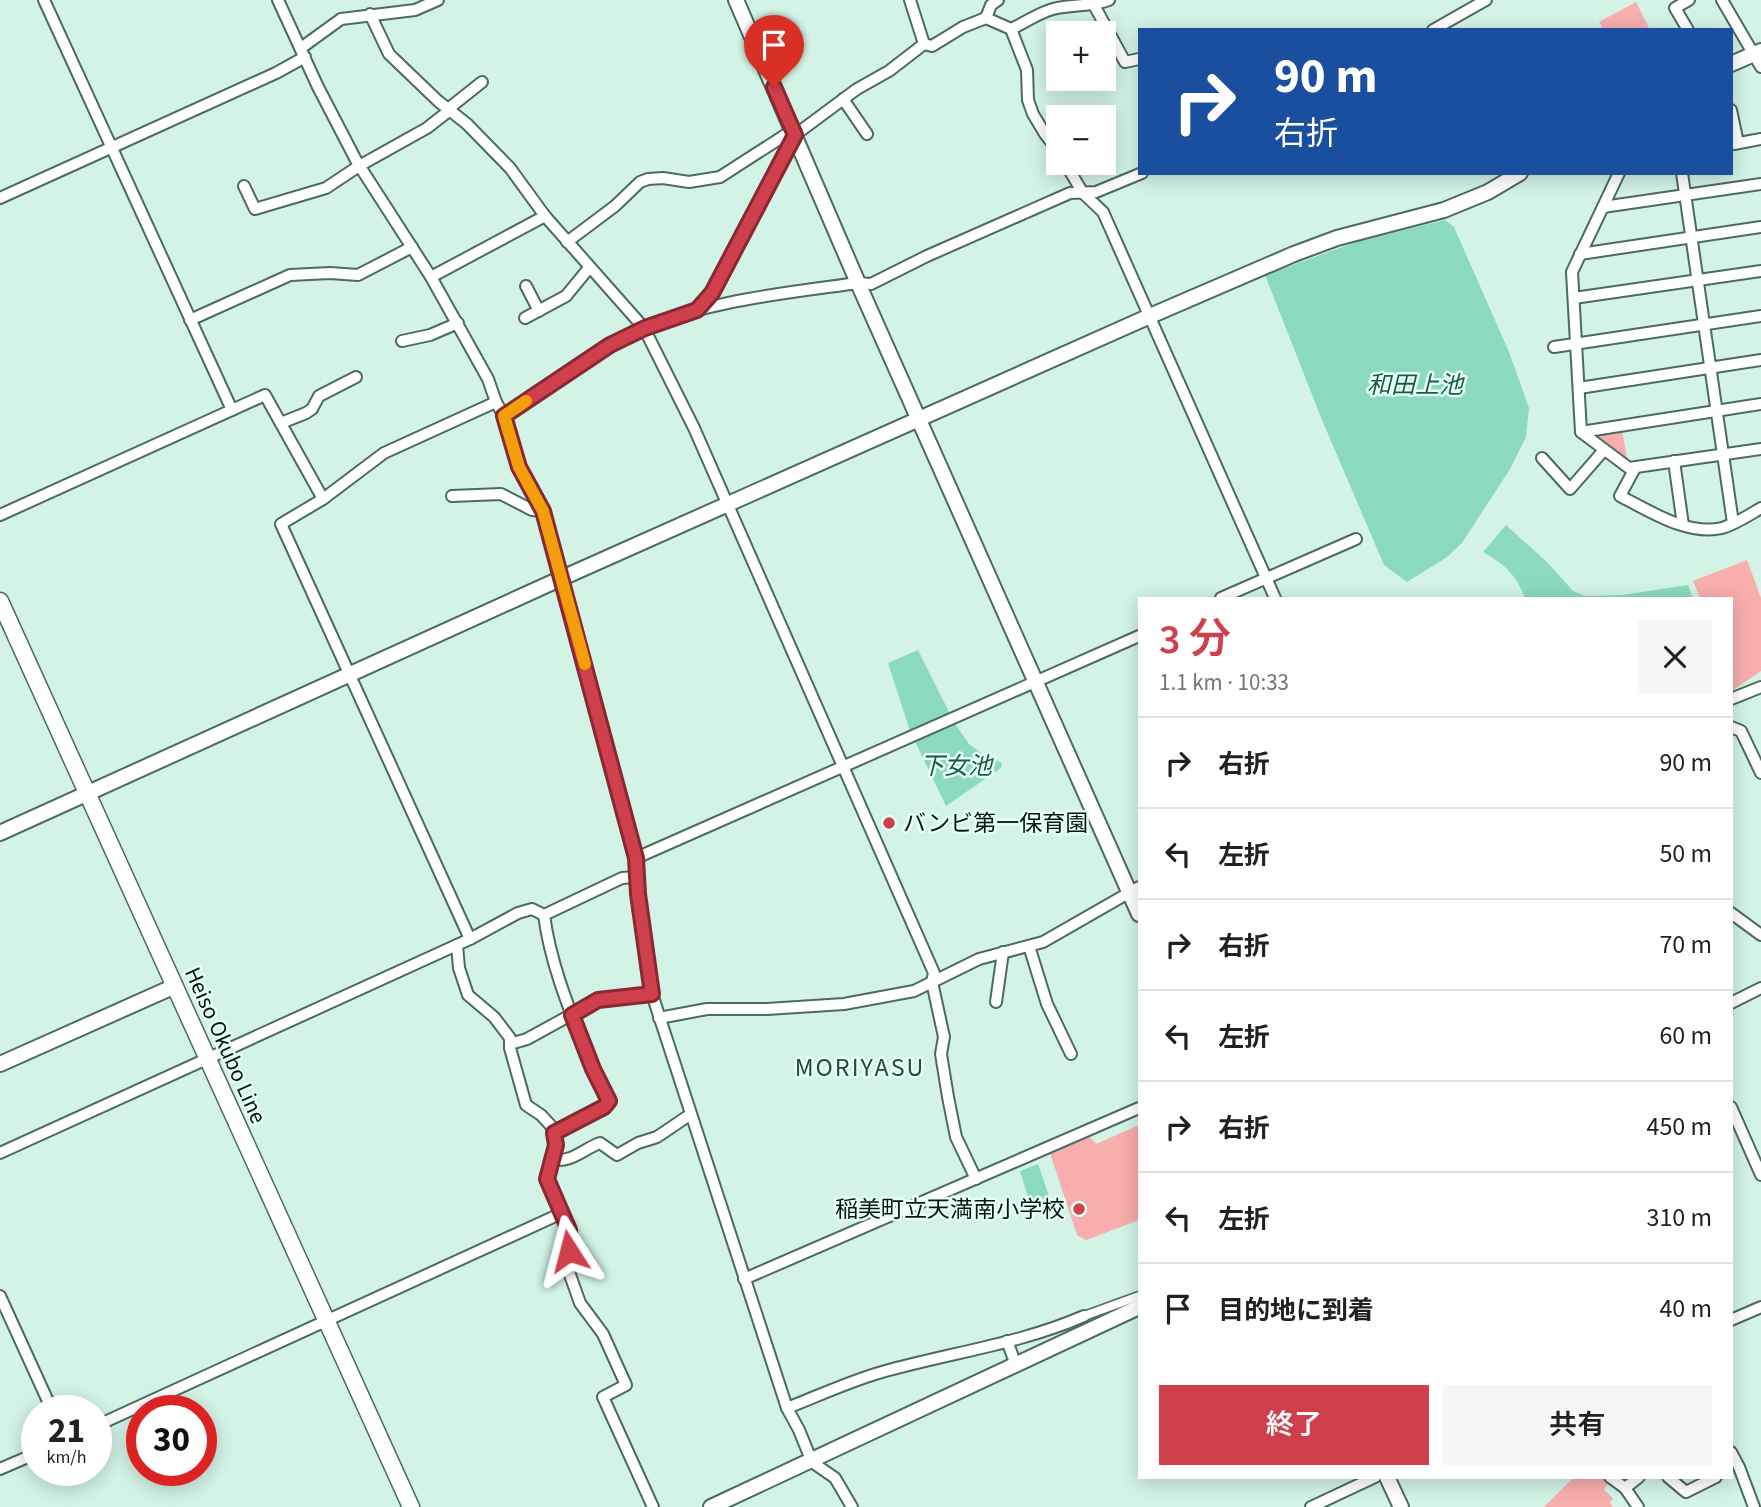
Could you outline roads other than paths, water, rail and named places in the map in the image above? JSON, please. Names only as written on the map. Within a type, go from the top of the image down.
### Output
[{"type":"main road","name":"Heiso Okubo Line","points":[[0,601],[411,1507]]},
{"type":"street","points":[[44,0],[232,410]]},
{"type":"street","points":[[278,0],[359,166],[431,277],[488,379],[504,416],[519,467],[543,511],[636,858],[636,877],[652,994],[659,1018],[787,1408],[812,1462],[835,1478],[852,1507]]},
{"type":"street","points":[[0,198],[276,73],[341,19],[415,10],[438,0]]},
{"type":"street","points":[[736,0],[858,283],[1038,682],[1049,713],[1135,890],[1138,908]]},
{"type":"street","points":[[910,0],[923,44]]},
{"type":"street","points":[[986,18],[991,5],[998,0]]},
{"type":"street","points":[[1012,29],[1049,10],[1109,0]]},
{"type":"street","points":[[1437,28],[1486,0]]},
{"type":"street","points":[[1687,28],[1675,8],[1689,0]]},
{"type":"street","points":[[1722,0],[1759,57],[1733,64]]},
{"type":"street","points":[[1088,4],[1125,62],[1138,59]]},
{"type":"street","points":[[370,14],[389,54],[467,124],[510,168],[545,216],[645,328],[694,428],[726,506],[934,973],[932,982],[944,1037],[941,1054],[956,1137],[976,1179]]},
{"type":"street","points":[[923,44],[932,46],[963,27],[986,18],[1012,29],[1027,70],[1028,100],[1033,114],[1046,133]]},
{"type":"street","points":[[567,242],[648,178],[689,182],[720,177],[888,71],[923,44]]},
{"type":"street","points":[[244,186],[255,209],[326,188],[359,166],[416,135],[482,82]]},
{"type":"street","points":[[843,99],[867,134]]},
{"type":"street","points":[[697,310],[712,293],[794,132]]},
{"type":"street","points":[[1734,143],[1761,139]]},
{"type":"street","points":[[1072,175],[1083,193],[1103,212],[1275,597]]},
{"type":"street","points":[[504,416],[610,345],[645,328],[697,310],[755,298],[858,283],[871,284],[1070,193],[1096,192],[1138,175]]},
{"type":"street","points":[[0,833],[350,673],[1150,316],[1337,238],[1444,210],[1488,192],[1517,175]]},
{"type":"street","points":[[1618,175],[1572,272],[1581,432],[1629,468],[1761,449]]},
{"type":"street","points":[[1682,175],[1733,523]]},
{"type":"street","points":[[1603,206],[1761,184]]},
{"type":"street","points":[[431,277],[545,216]]},
{"type":"street","points":[[1580,254],[1761,227]]},
{"type":"street","points":[[190,320],[290,275],[358,275],[412,247]]},
{"type":"street","points":[[525,318],[566,296],[589,268]]},
{"type":"street","points":[[1574,298],[1761,271]]},
{"type":"street","points":[[526,286],[539,311]]},
{"type":"street","points":[[1554,347],[1761,316]]},
{"type":"street","points":[[402,341],[430,335],[458,323]]},
{"type":"street","points":[[1579,388],[1761,360]]},
{"type":"street","points":[[281,423],[306,413],[312,409],[319,396],[356,377]]},
{"type":"street","points":[[0,515],[265,395],[323,499]]},
{"type":"street","points":[[470,939],[281,524],[323,499],[384,453],[496,402]]},
{"type":"street","points":[[1581,432],[1761,404]]},
{"type":"street","points":[[1542,458],[1570,489],[1604,450]]},
{"type":"street","points":[[1675,461],[1684,525]]},
{"type":"street","points":[[1635,468],[1620,496],[1684,525],[1719,528],[1761,508]]},
{"type":"street","points":[[452,496],[500,494],[532,510],[543,511]]},
{"type":"street","points":[[1223,597],[1356,539]]},
{"type":"street","points":[[636,858],[1138,636]]},
{"type":"street","points":[[1733,698],[1761,687]]},
{"type":"street","points":[[1733,728],[1741,731],[1761,773]]},
{"type":"street","points":[[544,915],[622,878],[636,877]]},
{"type":"street","points":[[659,1018],[707,1009],[767,1009],[844,1004],[914,991],[978,959],[1044,942],[1135,890]]},
{"type":"street","points":[[0,1153],[470,939],[518,913],[532,909],[544,915]]},
{"type":"street","points":[[1733,914],[1761,935]]},
{"type":"street","points":[[544,915],[550,950],[572,1015],[609,1101],[604,1107],[554,1133]]},
{"type":"street","points":[[457,945],[459,968],[468,995],[494,1017],[510,1038],[526,1105],[541,1115],[554,1129],[556,1145],[547,1179],[569,1230],[569,1272],[584,1311],[603,1334],[625,1385],[603,1397],[653,1507]]},
{"type":"street","points":[[1029,946],[1047,1004],[1071,1054]]},
{"type":"street","points":[[996,1002],[1003,952]]},
{"type":"street","points":[[0,1064],[175,986]]},
{"type":"street","points":[[1733,1002],[1761,988]]},
{"type":"street","points":[[510,1044],[527,1039],[598,1000],[652,994]]},
{"type":"street","points":[[744,1279],[1138,1108]]},
{"type":"street","points":[[1733,1112],[1761,1175]]},
{"type":"street","points":[[551,1159],[574,1157],[600,1143],[617,1155],[638,1143],[657,1137],[691,1114]]},
{"type":"street","points":[[112,1419],[562,1213]]},
{"type":"street","points":[[0,1296],[45,1395]]},
{"type":"street","points":[[787,1408],[879,1372],[1007,1341],[1067,1323],[1138,1296]]},
{"type":"street","points":[[711,1507],[1138,1307]]},
{"type":"street","points":[[1733,1319],[1761,1307]]},
{"type":"street","points":[[1007,1341],[1016,1364]]},
{"type":"street","points":[[0,1469],[21,1460]]},
{"type":"street","points":[[1733,1460],[1754,1507]]},
{"type":"street","points":[[1311,1507],[1371,1479]]},
{"type":"street","points":[[1389,1479],[1401,1507]]},
{"type":"street","points":[[1613,1479],[1625,1488],[1638,1507]]},
{"type":"street","points":[[1625,1488],[1636,1479]]},
{"type":"street","points":[[1670,1479],[1686,1492],[1712,1479]]},
{"type":"water","name":"和田上池","points":[[1445,220],[1454,227],[1509,352],[1529,408],[1526,437],[1510,469],[1462,543],[1447,557],[1407,582],[1384,565],[1322,420],[1265,275],[1356,242]]},
{"type":"water","points":[[1506,525],[1549,564],[1573,591],[1586,596],[1622,595],[1688,585],[1693,597],[1524,597],[1509,571],[1483,552]]},
{"type":"water","name":"下女池","points":[[918,650],[954,722],[969,744],[985,756],[1002,763],[1001,768],[946,806],[910,731],[888,663]]},
{"type":"water","points":[[1038,1164],[1049,1196],[1030,1203],[1020,1171]]},
{"type":"place","name":"バンビ第一保育園","points":[[889,823]]},
{"type":"place","name":"稲美町立天満南小学校","points":[[1079,1209]]},
{"type":"district","name":"MORIYASU","points":[[860,1067]]}]
